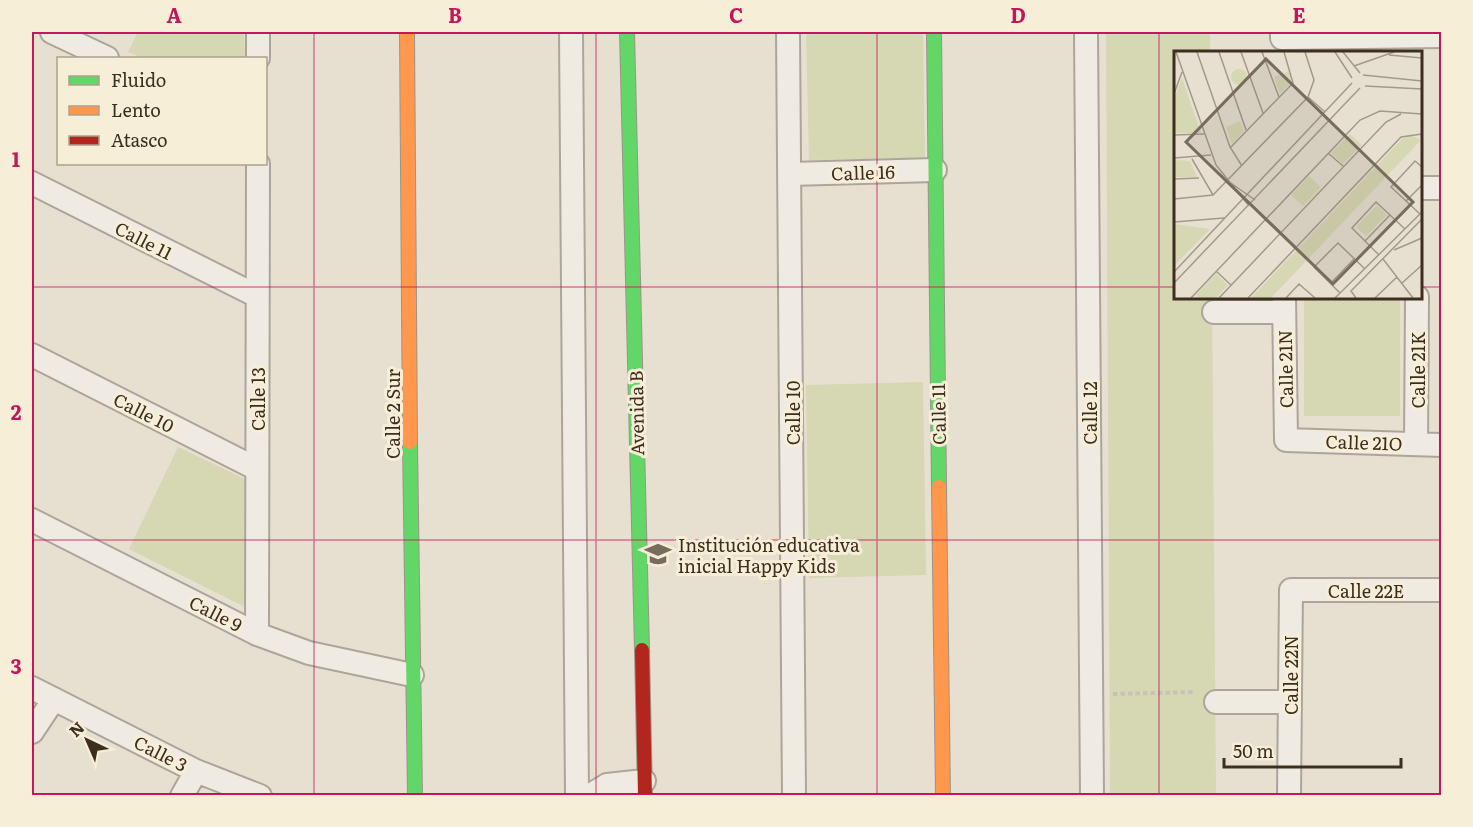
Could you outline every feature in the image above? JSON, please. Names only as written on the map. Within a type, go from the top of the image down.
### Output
[{"type":"street","points":[[52,32],[105,57]]},
{"type":"street","points":[[258,32],[258,57]]},
{"type":"street","name":"Calle 2 Sur","points":[[407,32],[415,795]]},
{"type":"street","points":[[572,32],[577,795]]},
{"type":"street","name":"Avenida B","points":[[627,32],[644,788]]},
{"type":"street","name":"Calle 10","points":[[788,32],[794,795]]},
{"type":"street","name":"Calle 11","points":[[934,32],[942,795]]},
{"type":"street","name":"Calle 12","points":[[1086,32],[1092,795]]},
{"type":"street","points":[[1282,35],[1434,34]]},
{"type":"street","name":"Calle 13","points":[[257,634],[258,165]]},
{"type":"street","name":"Calle 16","points":[[790,174],[935,170]]},
{"type":"street","name":"Calle 11","points":[[32,183],[257,296]]},
{"type":"street","points":[[1422,188],[1442,188]]},
{"type":"street","name":"Calle 21K","points":[[1416,444],[1417,298]]},
{"type":"street","points":[[1214,312],[1284,304]]},
{"type":"street","name":"Calle 21N","points":[[1284,304],[1286,440]]},
{"type":"street","name":"Calle 10","points":[[32,355],[257,469]]},
{"type":"street","name":"Calle 21O","points":[[1286,440],[1442,445]]},
{"type":"street","name":"Calle 9","points":[[32,520],[257,634],[309,653],[412,675]]},
{"type":"street","name":"Calle 22E","points":[[1290,590],[1442,590]]},
{"type":"street","name":"Calle 22N","points":[[1289,795],[1290,590]]},
{"type":"street","name":"Calle 3","points":[[32,688],[196,771],[260,795]]},
{"type":"street","points":[[1211,697],[1290,702]]},
{"type":"street","points":[[32,732],[54,699]]},
{"type":"street","points":[[182,795],[196,771]]},
{"type":"street","points":[[589,795],[607,785],[644,788]]},
{"type":"path","points":[[1091,694],[1211,697]]},
{"type":"green space","points":[[138,32],[244,32],[245,57],[140,57],[128,52]]},
{"type":"green space","points":[[806,32],[923,32],[925,158],[809,160]]},
{"type":"green space","points":[[1106,32],[1210,32],[1210,51],[1174,51],[1174,298],[1212,298],[1216,795],[1110,795]]},
{"type":"green space","points":[[1304,298],[1400,298],[1400,416],[1304,416]]},
{"type":"green space","points":[[923,382],[926,575],[809,578],[806,385]]},
{"type":"green space","points":[[178,447],[247,480],[249,609],[129,549]]},
{"type":"traffic: fast","points":[[627,32],[642,650]]},
{"type":"traffic: fast","points":[[934,32],[939,487]]},
{"type":"traffic: fast","points":[[410,442],[415,796]]},
{"type":"traffic: slow","points":[[407,32],[410,442]]},
{"type":"traffic: slow","points":[[939,487],[943,796]]},
{"type":"traffic: jam","points":[[642,650],[645,796]]},
{"type":"place","name":"Institución educativa inicial Happy Kids","points":[[658,554]]}]
